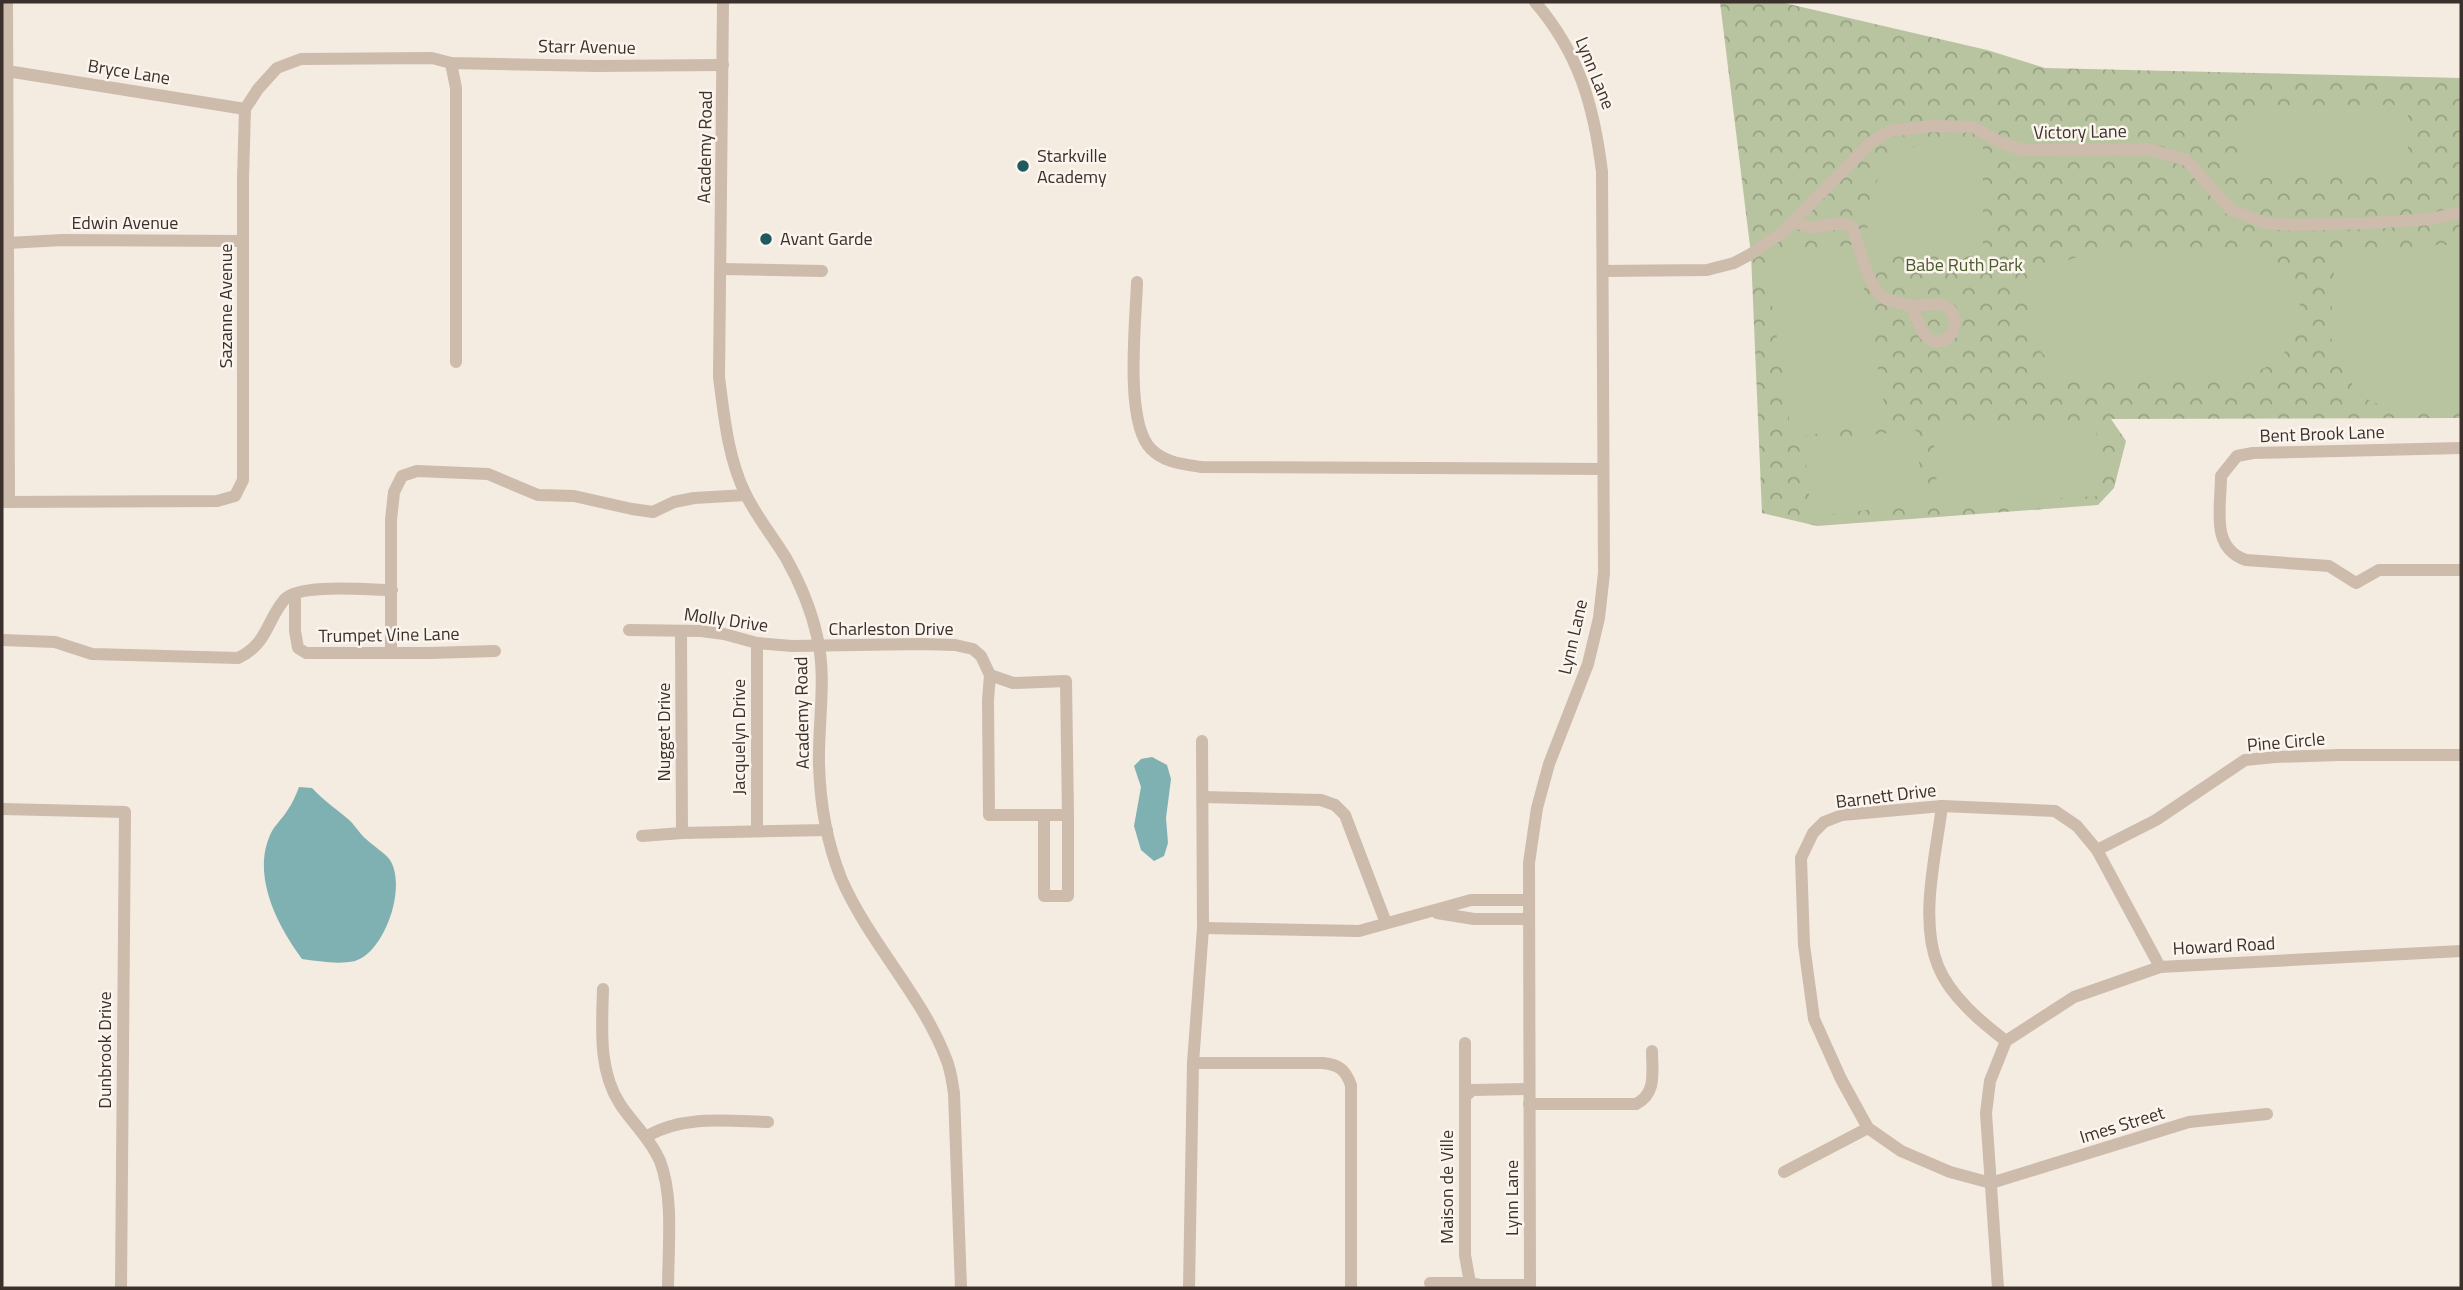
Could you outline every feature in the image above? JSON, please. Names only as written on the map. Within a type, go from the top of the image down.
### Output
[{"type":"street","points":[[5,502],[7,2]]},
{"type":"street","name":"Academy Road","points":[[723,2],[719,377],[733,462],[746,495],[786,558],[806,598],[818,646],[821,687],[819,765],[827,830],[841,877],[863,920],[930,1026],[948,1063],[954,1093],[961,1288]]},
{"type":"street","name":"Lynn Lane","points":[[1530,1286],[1529,863],[1536,808],[1549,764],[1588,664],[1599,618],[1604,573],[1602,172],[1597,125],[1582,80],[1562,37],[1535,2]]},
{"type":"street","points":[[245,109],[277,68],[301,59],[432,58],[450,63],[456,88],[456,362]]},
{"type":"street","name":"Starr Avenue","points":[[450,63],[723,65]]},
{"type":"street","name":"Bryce Lane","points":[[7,71],[245,109]]},
{"type":"street","name":"Sazanne Avenue","points":[[5,502],[217,500],[234,496],[243,480],[245,109]]},
{"type":"street","name":"Victory Lane","points":[[1603,271],[1707,270],[1734,263],[1783,232],[1870,143],[1889,131],[1932,126],[1973,127],[2000,142],[2022,150],[2148,149],[2186,160],[2231,210],[2266,223],[2370,223],[2431,219],[2461,212]]},
{"type":"street","points":[[1793,221],[1811,228],[1841,223],[1852,227],[1870,279],[1883,297],[1911,306]]},
{"type":"street","name":"Edwin Avenue","points":[[8,243],[62,240],[243,241]]},
{"type":"street","points":[[722,269],[822,271]]},
{"type":"street","points":[[1137,282],[1134,391],[1136,416],[1142,437],[1151,449],[1167,460],[1201,467],[1602,469]]},
{"type":"street","name":"Bent Brook Lane","points":[[2461,448],[2237,456],[2221,476],[2221,530],[2224,546],[2234,556],[2246,560],[2329,566],[2356,583],[2379,570],[2461,570]]},
{"type":"street","points":[[391,652],[391,520],[394,492],[402,476],[417,471],[488,474],[537,495],[574,496],[653,512],[674,502],[694,498],[746,495]]},
{"type":"street","points":[[2,640],[55,642],[92,654],[238,657],[250,652],[268,630],[286,598],[295,594],[306,590],[391,590]]},
{"type":"street","name":"Trumpet Vine Lane","points":[[295,594],[298,648],[306,653],[495,651]]},
{"type":"street","name":"Molly Drive","points":[[629,630],[724,634],[757,643],[818,646]]},
{"type":"street","name":"Nugget Drive","points":[[681,631],[682,833]]},
{"type":"street","name":"Jacquelyn Drive","points":[[757,643],[757,831]]},
{"type":"street","name":"Charleston Drive","points":[[818,646],[955,645],[973,649],[981,656],[990,675]]},
{"type":"street","points":[[1044,815],[1044,897],[1068,897],[1068,815],[1066,681],[1013,683],[990,675],[989,815],[1044,815],[1068,815]]},
{"type":"street","points":[[1189,1288],[1193,1063],[1203,928],[1202,741]]},
{"type":"street","name":"Pine Circle","points":[[2097,850],[2156,820],[2245,760],[2340,755],[2461,755]]},
{"type":"street","points":[[1203,797],[1321,800],[1335,805],[1345,815],[1386,923]]},
{"type":"street","points":[[1942,806],[1928,921],[1938,967],[1963,1004],[1979,1021],[2006,1041],[1990,1081],[1986,1113],[1998,1288]]},
{"type":"street","name":"Barnett Drive","points":[[1991,1183],[1938,1167],[1901,1151],[1868,1128],[1841,1079],[1814,1019],[1804,945],[1801,858],[1813,833],[1824,822],[1842,815],[1942,806],[2055,811],[2077,826],[2097,850],[2160,967]]},
{"type":"street","name":"Dunbrook Drive","points":[[2,809],[125,812],[121,1288]]},
{"type":"street","points":[[642,836],[827,830]]},
{"type":"street","points":[[1203,928],[1359,931],[1471,900],[1528,900]]},
{"type":"street","points":[[1434,912],[1474,919],[1528,919]]},
{"type":"street","name":"Howard Road","points":[[2006,1041],[2074,997],[2160,967],[2461,951]]},
{"type":"street","points":[[603,989],[602,1045],[607,1079],[620,1104],[647,1136],[660,1161],[667,1189],[668,1288]]},
{"type":"street","name":"Maison de Ville","points":[[1465,1043],[1465,1255],[1470,1283]]},
{"type":"street","points":[[1529,1104],[1636,1104],[1644,1100],[1652,1090],[1652,1051]]},
{"type":"street","points":[[1193,1063],[1323,1063],[1337,1065],[1347,1073],[1351,1085],[1352,1288]]},
{"type":"street","points":[[1465,1097],[1472,1090],[1529,1089]]},
{"type":"street","name":"Imes Street","points":[[1991,1183],[2189,1122],[2267,1114]]},
{"type":"street","points":[[647,1136],[663,1127],[694,1120],[768,1122]]},
{"type":"street","points":[[1784,1172],[1868,1128]]},
{"type":"street","points":[[1430,1283],[1530,1286]]},
{"type":"green space","name":"Babe Ruth Park","points":[[1720,2],[1780,2],[1987,50],[2045,68],[2461,78],[2461,418],[2111,419],[2126,441],[2114,488],[2098,505],[1817,526],[1762,513],[1751,254]]},
{"type":"green space","points":[[2408,105],[2408,176],[2241,178],[2241,106]]},
{"type":"green space","points":[[1967,137],[1983,140],[1983,247],[1978,256],[1869,256],[1869,203],[1875,185],[1888,166],[1907,150],[1918,145],[1943,138]]},
{"type":"green space","points":[[1856,244],[1887,421],[1792,438],[1765,258]]},
{"type":"green space","points":[[2461,245],[2461,407],[2394,411],[2367,399],[2354,388],[2330,336],[2335,255]]},
{"type":"green space","points":[[2243,253],[2268,261],[2285,274],[2296,291],[2300,311],[2297,331],[2287,349],[2271,364],[2247,375],[2044,379],[2044,368],[2056,366],[2034,342],[2028,311],[2029,301],[2038,283],[2054,268],[2072,259],[2093,254]]},
{"type":"green space","points":[[2096,424],[2100,496],[1938,505],[1933,428]]},
{"type":"green space","points":[[1916,430],[1923,503],[1811,517],[1804,442]]},
{"type":"water","points":[[1152,757],[1167,765],[1171,779],[1166,818],[1168,843],[1164,856],[1154,861],[1141,850],[1134,826],[1141,787],[1134,766],[1141,759]]},
{"type":"water","points":[[299,787],[312,788],[348,819],[388,857],[395,872],[394,901],[384,932],[366,955],[355,961],[335,963],[302,959],[284,931],[270,899],[265,882],[266,849],[271,833],[289,808]]},
{"type":"place","name":"Starkville Academy","points":[[1023,166]]},
{"type":"place","name":"Avant Garde","points":[[766,239]]}]
